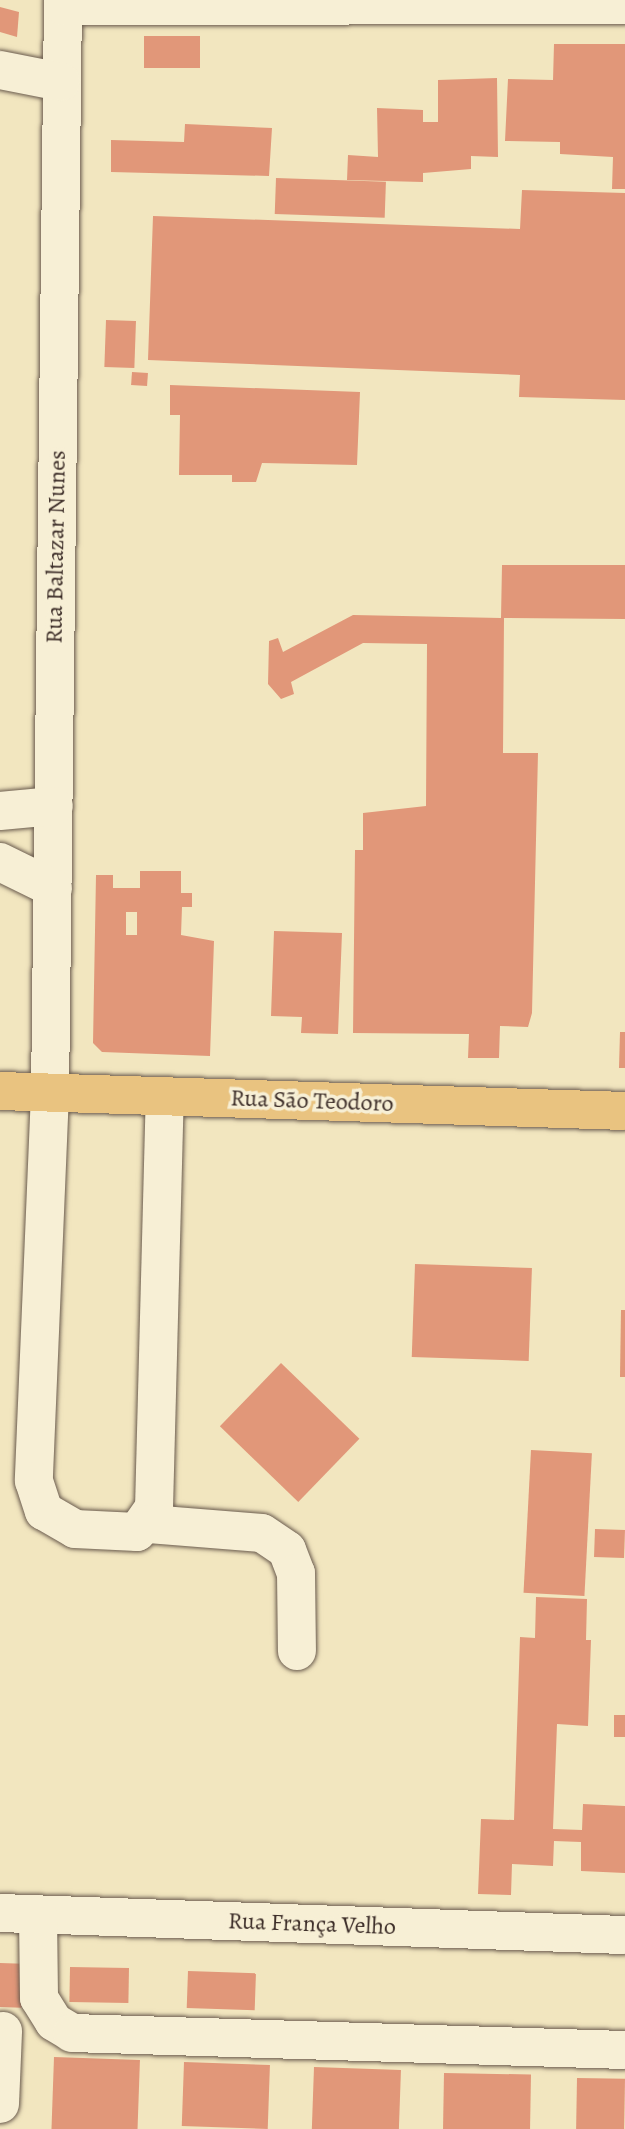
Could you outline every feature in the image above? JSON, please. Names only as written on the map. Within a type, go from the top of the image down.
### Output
[{"type":"main road","name":"Rua São Teodoro","points":[[0,1091],[625,1111]]},
{"type":"street","points":[[63,3],[625,5]]},
{"type":"street","name":"Rua Baltazar Nunes","points":[[63,3],[51,1093],[34,1481],[44,1511],[75,1529],[114,1534],[149,1524]]},
{"type":"street","points":[[0,71],[61,82]]},
{"type":"street","points":[[0,811],[54,806]]},
{"type":"street","points":[[0,862],[53,888]]},
{"type":"street","points":[[165,1096],[158,1489],[149,1524],[262,1533],[287,1550],[296,1573],[297,1651]]},
{"type":"street","name":"Rua França Velho","points":[[0,1913],[625,1935]]},
{"type":"street","points":[[38,1915],[39,1998],[54,2022],[72,2033],[625,2050]]},
{"type":"street","points":[[0,2104],[3,2031]]},
{"type":"building","points":[[0,7],[19,12],[17,37],[0,32]]},
{"type":"building","points":[[144,36],[200,36],[200,68],[144,68]]},
{"type":"building","points":[[554,44],[625,44],[625,189],[612,189],[613,157],[560,154],[560,142],[505,141],[508,79],[553,80]]},
{"type":"building","points":[[497,78],[498,157],[471,156],[471,169],[423,173],[423,182],[347,180],[348,155],[378,157],[377,108],[423,110],[423,122],[438,122],[438,80]]},
{"type":"building","points":[[185,124],[272,128],[269,176],[111,172],[111,140],[184,142]]},
{"type":"building","points":[[276,178],[386,182],[385,218],[275,214]]},
{"type":"building","points":[[522,190],[625,193],[625,400],[519,397],[520,375],[148,360],[153,216],[520,229]]},
{"type":"building","points":[[106,320],[136,321],[134,368],[104,367]]},
{"type":"building","points":[[132,372],[148,373],[147,386],[131,385]]},
{"type":"building","points":[[170,385],[360,392],[357,465],[262,463],[256,482],[232,482],[232,475],[179,475],[180,415],[170,415]]},
{"type":"building","points":[[502,565],[625,565],[625,619],[504,618],[503,753],[538,753],[532,1013],[528,1027],[500,1026],[499,1058],[468,1058],[469,1034],[353,1033],[355,850],[363,850],[363,813],[426,806],[427,644],[363,643],[291,682],[294,694],[281,699],[268,684],[269,641],[278,638],[283,652],[353,615],[501,618]]},
{"type":"building","points":[[140,871],[181,871],[181,893],[192,893],[192,907],[182,907],[181,935],[214,941],[210,1056],[102,1052],[93,1043],[96,875],[113,875],[113,888],[140,888]],"holes":[[[126,912],[137,912],[137,935],[126,935]]]},
{"type":"building","points":[[274,931],[342,933],[338,1034],[301,1033],[302,1017],[271,1016]]},
{"type":"building","points":[[620,1032],[625,1032],[625,1068],[619,1068]]},
{"type":"building","points":[[415,1264],[532,1268],[529,1361],[412,1357]]},
{"type":"building","points":[[621,1310],[625,1310],[625,1377],[620,1377]]},
{"type":"building","points":[[281,1363],[359,1439],[298,1502],[220,1426]]},
{"type":"building","points":[[531,1450],[592,1453],[584,1596],[524,1593]]},
{"type":"building","points":[[595,1529],[625,1530],[624,1558],[594,1557]]},
{"type":"building","points":[[536,1597],[587,1599],[586,1640],[591,1640],[588,1726],[557,1724],[553,1829],[582,1830],[583,1804],[625,1806],[625,1873],[581,1871],[581,1842],[554,1841],[553,1866],[512,1864],[511,1895],[478,1894],[481,1819],[514,1820],[520,1637],[535,1638]]},
{"type":"building","points":[[614,1715],[625,1715],[625,1737],[614,1737]]},
{"type":"building","points":[[0,1963],[23,1964],[21,2008],[0,2007]]},
{"type":"building","points":[[70,1967],[129,1968],[128,2003],[69,2002]]},
{"type":"building","points":[[188,1971],[256,1973],[255,2010],[187,2008]]},
{"type":"building","points":[[54,2057],[140,2060],[138,2129],[51,2129]]},
{"type":"building","points":[[184,2062],[270,2065],[268,2129],[182,2126]]},
{"type":"building","points":[[314,2067],[401,2070],[399,2129],[312,2129]]},
{"type":"building","points":[[444,2073],[531,2075],[530,2129],[443,2129]]},
{"type":"building","points":[[577,2078],[625,2079],[624,2129],[576,2129]]}]
